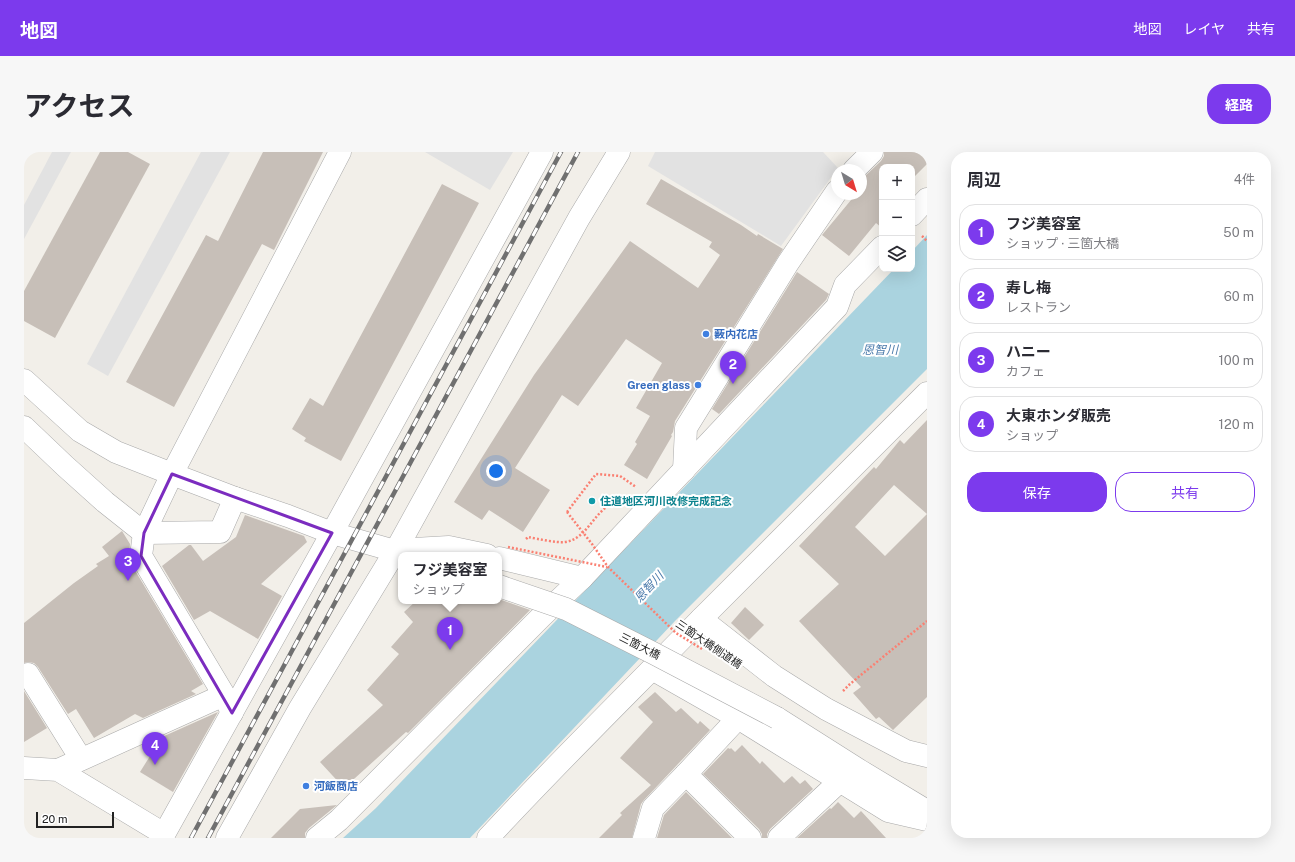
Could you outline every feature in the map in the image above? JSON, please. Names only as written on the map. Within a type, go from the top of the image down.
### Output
[{"type":"street","points":[[228,704],[141,556],[144,533],[172,474],[340,152]]},
{"type":"street","points":[[58,770],[163,836],[228,704],[332,533],[542,152]]},
{"type":"street","points":[[404,552],[579,218],[619,152]]},
{"type":"street","points":[[860,164],[872,152]]},
{"type":"street","points":[[915,212],[927,199]]},
{"type":"street","points":[[684,470],[686,428],[788,263],[831,200]]},
{"type":"street","points":[[316,838],[339,820],[542,616],[582,578],[837,307],[845,285],[879,250]]},
{"type":"street","points":[[24,380],[80,432],[116,452],[235,498],[332,533],[399,552]]},
{"type":"street","points":[[488,838],[526,797],[701,619],[926,394]]},
{"type":"street","points":[[24,426],[105,502],[144,533],[220,532],[235,498]]},
{"type":"street","points":[[411,552],[449,547],[473,552]]},
{"type":"street","points":[[507,550],[582,578]]},
{"type":"street","points":[[227,838],[300,708],[398,561]]},
{"type":"street","name":"三箇大橋","points":[[502,587],[566,609],[777,718],[927,811]]},
{"type":"street","points":[[701,619],[774,676],[826,709],[906,751],[927,756]]},
{"type":"street","points":[[652,669],[738,718],[888,811],[927,820]]},
{"type":"street","points":[[28,674],[82,760]]},
{"type":"street","points":[[24,768],[58,770],[228,704]]},
{"type":"street","points":[[644,838],[653,808],[738,718]]},
{"type":"street","points":[[686,774],[750,838]]},
{"type":"street","points":[[779,838],[840,781]]},
{"type":"path","name":"三箇大橋側道橋","points":[[656,500],[620,476],[596,474],[566,512],[592,544],[608,567],[676,633],[708,652]]},
{"type":"path","points":[[522,541],[528,537],[565,542],[578,538],[606,506],[618,502],[640,517]]},
{"type":"path","points":[[507,550],[608,567]]},
{"type":"path","points":[[826,709],[850,684],[927,621]]},
{"type":"highlighted area","points":[[172,474],[332,533],[232,713],[141,556],[144,533]]},
{"type":"shaded area","points":[[52,152],[71,152],[24,239],[24,205]]},
{"type":"shaded area","points":[[201,152],[230,152],[108,376],[87,364]]},
{"type":"shaded area","points":[[425,152],[513,152],[490,190]]},
{"type":"shaded area","points":[[655,152],[823,152],[834,164],[831,164],[831,178],[781,246],[648,166]]},
{"type":"water","name":"恩智川","points":[[927,235],[927,369],[675,621],[470,838],[343,838],[376,808],[891,272],[915,272],[915,248]]},
{"type":"building","points":[[100,152],[128,152],[150,164],[55,338],[24,321],[24,291]]},
{"type":"building","points":[[263,152],[323,152],[274,250],[262,244],[174,407],[126,382],[206,235],[218,241]]},
{"type":"building","points":[[884,152],[927,152],[927,164],[915,176],[915,164],[879,164],[879,226],[876,223],[849,256],[822,235],[851,200],[867,200],[867,174],[881,161],[884,156]]},
{"type":"building","points":[[661,179],[741,225],[757,236],[758,234],[783,249],[675,421],[672,436],[647,479],[624,465],[637,444],[635,442],[650,416],[636,408],[662,363],[626,339],[578,406],[562,395],[515,468],[550,490],[523,532],[489,510],[482,520],[454,502],[534,375],[630,241],[698,288],[720,255],[709,247],[712,242],[646,204]]},
{"type":"building","points":[[442,184],[479,203],[341,461],[304,441],[306,438],[292,429],[310,398],[323,406]]},
{"type":"building","points":[[797,272],[829,294],[826,300],[719,414],[712,409]]},
{"type":"building","points":[[927,420],[927,514],[927,697],[893,730],[879,717],[876,719],[853,693],[861,687],[799,621],[839,584],[799,546],[874,467],[876,469],[900,440],[904,444]],"holes":[[[894,485],[927,514],[885,556],[855,527]]]},
{"type":"building","points":[[245,515],[304,536],[307,542],[261,584],[282,596],[258,639],[210,611],[194,620],[162,566],[189,545],[191,545],[203,561],[236,537]]},
{"type":"building","points":[[122,531],[130,544],[130,562],[203,684],[191,691],[196,694],[143,718],[135,714],[94,738],[76,709],[68,714],[38,667],[34,663],[24,663],[24,623],[98,566],[96,564],[109,556],[102,547]]},
{"type":"building","points":[[502,600],[530,610],[408,733],[406,732],[344,788],[320,762],[383,705],[367,690],[399,654],[391,647],[413,622],[404,612],[413,604],[502,604]]},
{"type":"building","points":[[745,607],[764,625],[749,640],[731,623]]},
{"type":"building","points":[[24,691],[47,728],[24,742]]},
{"type":"building","points":[[655,692],[676,712],[681,708],[698,724],[700,721],[710,730],[641,804],[632,838],[599,838],[622,815],[620,813],[651,785],[620,758],[653,722],[638,707]]},
{"type":"building","points":[[218,712],[173,792],[140,772],[162,737]]},
{"type":"building","points":[[742,745],[760,764],[762,761],[784,783],[792,776],[800,784],[805,780],[813,789],[770,829],[767,834],[767,838],[762,838],[762,834],[759,829],[703,774],[728,748],[731,748],[735,752]]},
{"type":"building","points":[[686,792],[732,838],[657,838],[664,815]]},
{"type":"building","points":[[838,802],[854,818],[861,811],[886,838],[797,838]]},
{"type":"building","points":[[337,805],[309,828],[305,833],[305,838],[271,838],[300,809]]},
{"type":"railway","points":[[191,838],[561,152]]},
{"type":"railway","points":[[208,838],[578,152]]},
{"type":"place","name":"薮内花店","points":[[706,334]]},
{"type":"place","name":"寿し梅","points":[[733,384]]},
{"type":"place","name":"Green glass","points":[[698,385]]},
{"type":"place","name":"住道地区河川改修完成記念","points":[[592,501]]},
{"type":"place","name":"ハニー","points":[[128,581]]},
{"type":"place","name":"フジ美容室","points":[[450,650]]},
{"type":"place","name":"大東ホンダ販売","points":[[155,765]]},
{"type":"place","name":"河飯商店","points":[[306,786]]}]
